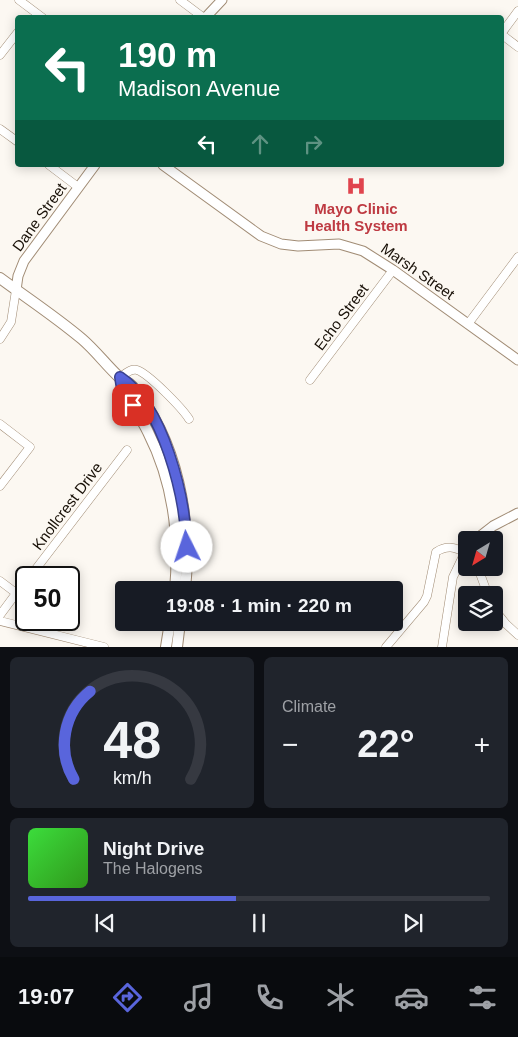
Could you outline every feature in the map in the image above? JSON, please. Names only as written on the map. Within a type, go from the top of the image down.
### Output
[{"type":"main road","points":[[0,278],[81,338],[120,377],[130,384],[149,412],[174,469],[182,501],[186,532],[186,581]]},
{"type":"main road","points":[[120,377],[122,390],[140,417],[154,444],[168,486],[176,532],[175,581]]},
{"type":"main road","points":[[166,647],[169,631]]},
{"type":"main road","points":[[177,647],[179,631]]},
{"type":"street","points":[[19,0],[39,15]]},
{"type":"street","points":[[180,0],[200,15]]},
{"type":"street","points":[[207,15],[222,0]]},
{"type":"street","points":[[31,15],[34,11]]},
{"type":"street","points":[[504,30],[518,11]]},
{"type":"street","points":[[0,55],[15,36]]},
{"type":"street","points":[[504,36],[518,47]]},
{"type":"street","points":[[0,129],[15,140]]},
{"type":"street","points":[[52,167],[78,187]]},
{"type":"street","name":"Dane Street","points":[[16,290],[18,276],[24,261],[93,167]]},
{"type":"street","name":"Marsh Street","points":[[166,167],[261,236],[281,244],[298,246],[329,244],[363,251],[394,270],[518,360]]},
{"type":"street","points":[[468,324],[518,257]]},
{"type":"street","name":"Echo Street","points":[[310,380],[394,270]]},
{"type":"street","points":[[0,340],[11,322],[16,290]]},
{"type":"street","points":[[120,377],[129,371],[137,370],[183,409],[189,419]]},
{"type":"street","points":[[0,424],[30,447],[0,486]]},
{"type":"street","name":"Knollcrest Drive","points":[[38,566],[127,450]]},
{"type":"street","points":[[487,531],[518,513]]},
{"type":"street","points":[[386,647],[424,602],[427,596],[436,552],[448,546],[458,549]]},
{"type":"street","points":[[442,647],[454,577],[458,569]]},
{"type":"street","points":[[0,581],[15,592]]},
{"type":"street","points":[[0,615],[15,594]]},
{"type":"street","points":[[503,620],[518,635]]},
{"type":"street","points":[[0,621],[104,647]]},
{"type":"place","name":"Mayo Clinic Health System","points":[[356,186]]},
{"type":"route","points":[[133,405],[122,390],[120,377],[130,384],[158,427],[178,484],[182,501],[187,547]]}]
